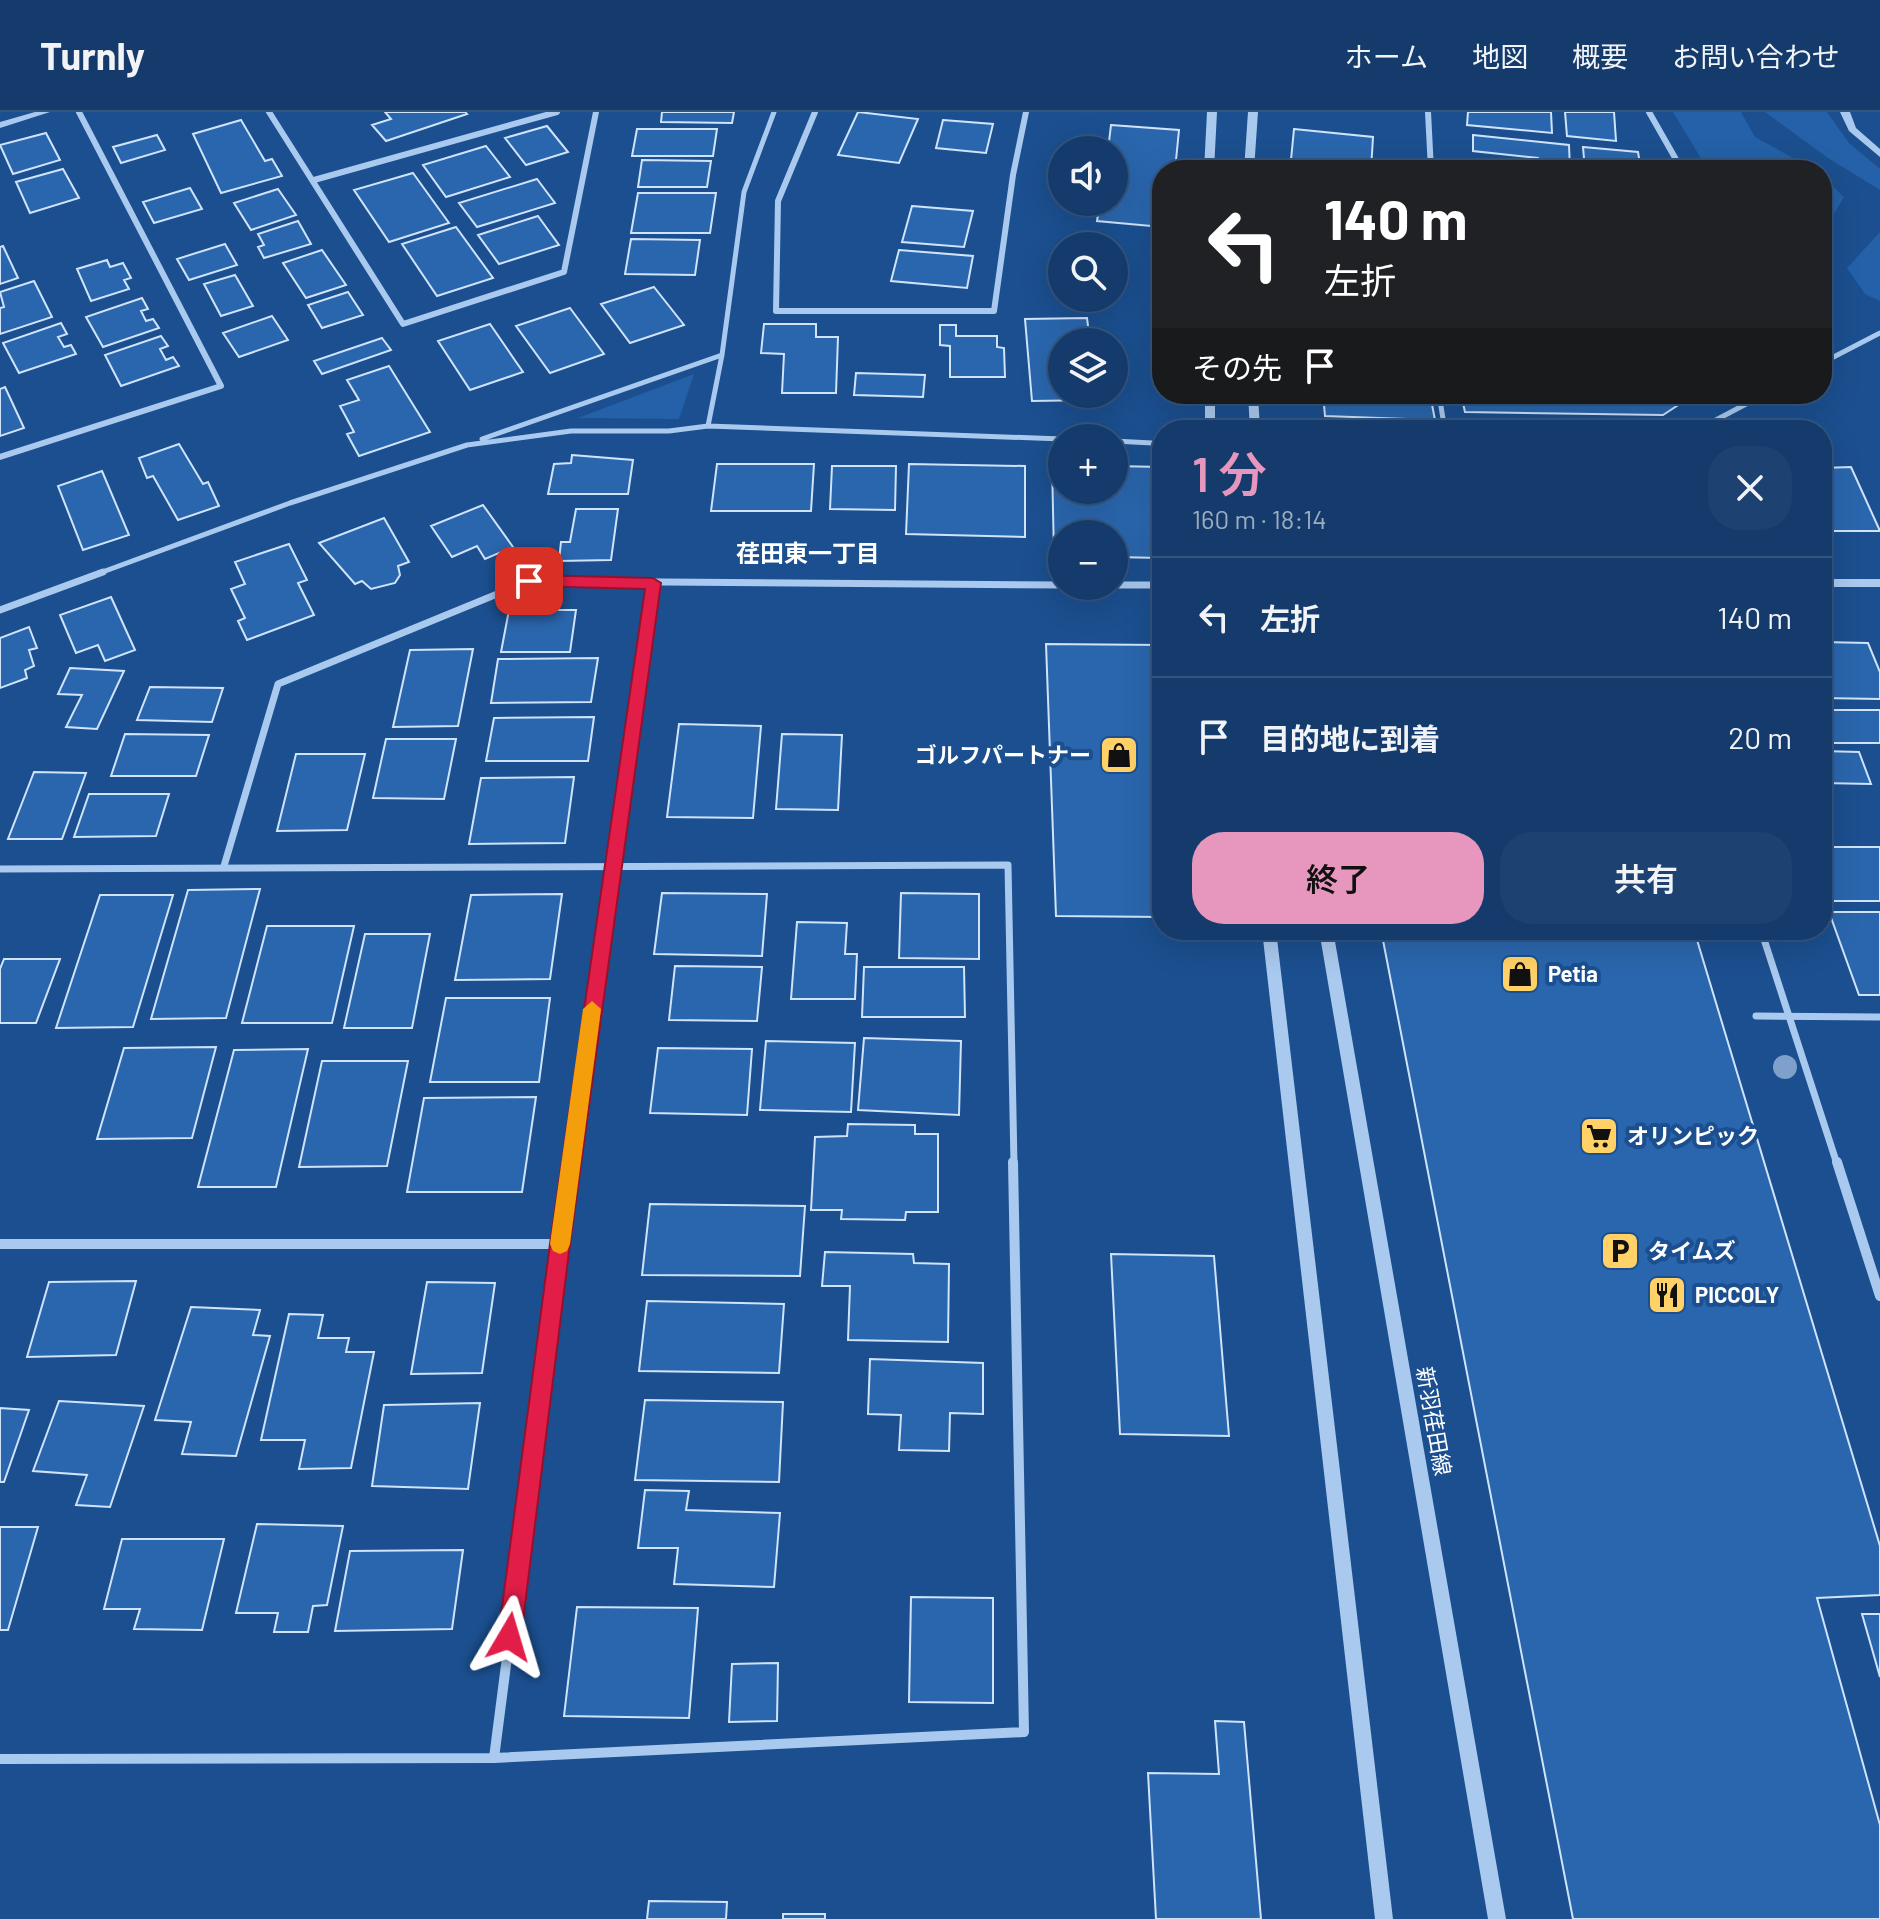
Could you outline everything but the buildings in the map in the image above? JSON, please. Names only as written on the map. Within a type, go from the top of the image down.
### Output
[{"type":"street","points":[[0,125],[45,112]]},
{"type":"street","points":[[0,457],[221,386],[79,112]]},
{"type":"street","points":[[269,112],[403,324],[564,272],[596,112]]},
{"type":"street","points":[[314,180],[557,112]]},
{"type":"street","points":[[708,426],[722,355],[744,192],[774,112]]},
{"type":"street","points":[[815,112],[778,201],[776,311],[994,311],[1013,175],[1026,112]]},
{"type":"street","points":[[1210,160],[1212,112]]},
{"type":"street","points":[[1250,160],[1253,112]]},
{"type":"street","points":[[1428,112],[1430,160]]},
{"type":"street","points":[[1649,112],[1676,160]]},
{"type":"street","points":[[1845,112],[1852,129],[1880,154]]},
{"type":"street","points":[[1832,358],[1880,333]]},
{"type":"street","points":[[0,610],[290,503],[467,445],[722,355]]},
{"type":"street","points":[[1716,420],[1746,404]]},
{"type":"street","points":[[467,445],[571,431],[669,431],[708,426],[1048,438]]},
{"type":"street","points":[[1128,442],[1152,443]]},
{"type":"street","points":[[224,866],[278,684],[529,581],[1048,585]]},
{"type":"street","points":[[494,1758],[560,1244],[653,583]]},
{"type":"street","points":[[1832,583],[1880,583]]},
{"type":"street","points":[[1128,585],[1152,585]]},
{"type":"street","points":[[0,869],[1008,865],[1024,1732],[494,1758],[0,1759]]},
{"type":"street","points":[[1270,940],[1384,1919]]},
{"type":"street","name":"新羽荏田線","points":[[1328,940],[1497,1919]]},
{"type":"street","points":[[1764,940],[1880,1296]]},
{"type":"street","points":[[1756,1016],[1880,1017]]},
{"type":"street","points":[[0,1244],[560,1244]]},
{"type":"shaded area","points":[[1673,112],[1741,112],[1755,137],[1797,160],[1702,160]]},
{"type":"shaded area","points":[[1765,112],[1827,112],[1849,143],[1880,169],[1880,190],[1828,158]]},
{"type":"shaded area","points":[[1832,186],[1844,197],[1832,217]]},
{"type":"shaded area","points":[[1880,232],[1880,301],[1865,294],[1847,268]]},
{"type":"shaded area","points":[[694,374],[679,419],[578,418]]},
{"type":"slow traffic","points":[[560,1244],[592,1009]]},
{"type":"place","name":"ゴルフパートナー","points":[[1119,755]]},
{"type":"place","name":"Petia","points":[[1520,974]]},
{"type":"place","name":"オリンピック","points":[[1599,1136]]},
{"type":"place","name":"タイムズ","points":[[1620,1251]]},
{"type":"place","name":"PICCOLY","points":[[1667,1295]]},
{"type":"district","name":"荏田東一丁目","points":[[808,554]]},
{"type":"route","points":[[509,1637],[560,1244],[653,583],[529,581]]}]
